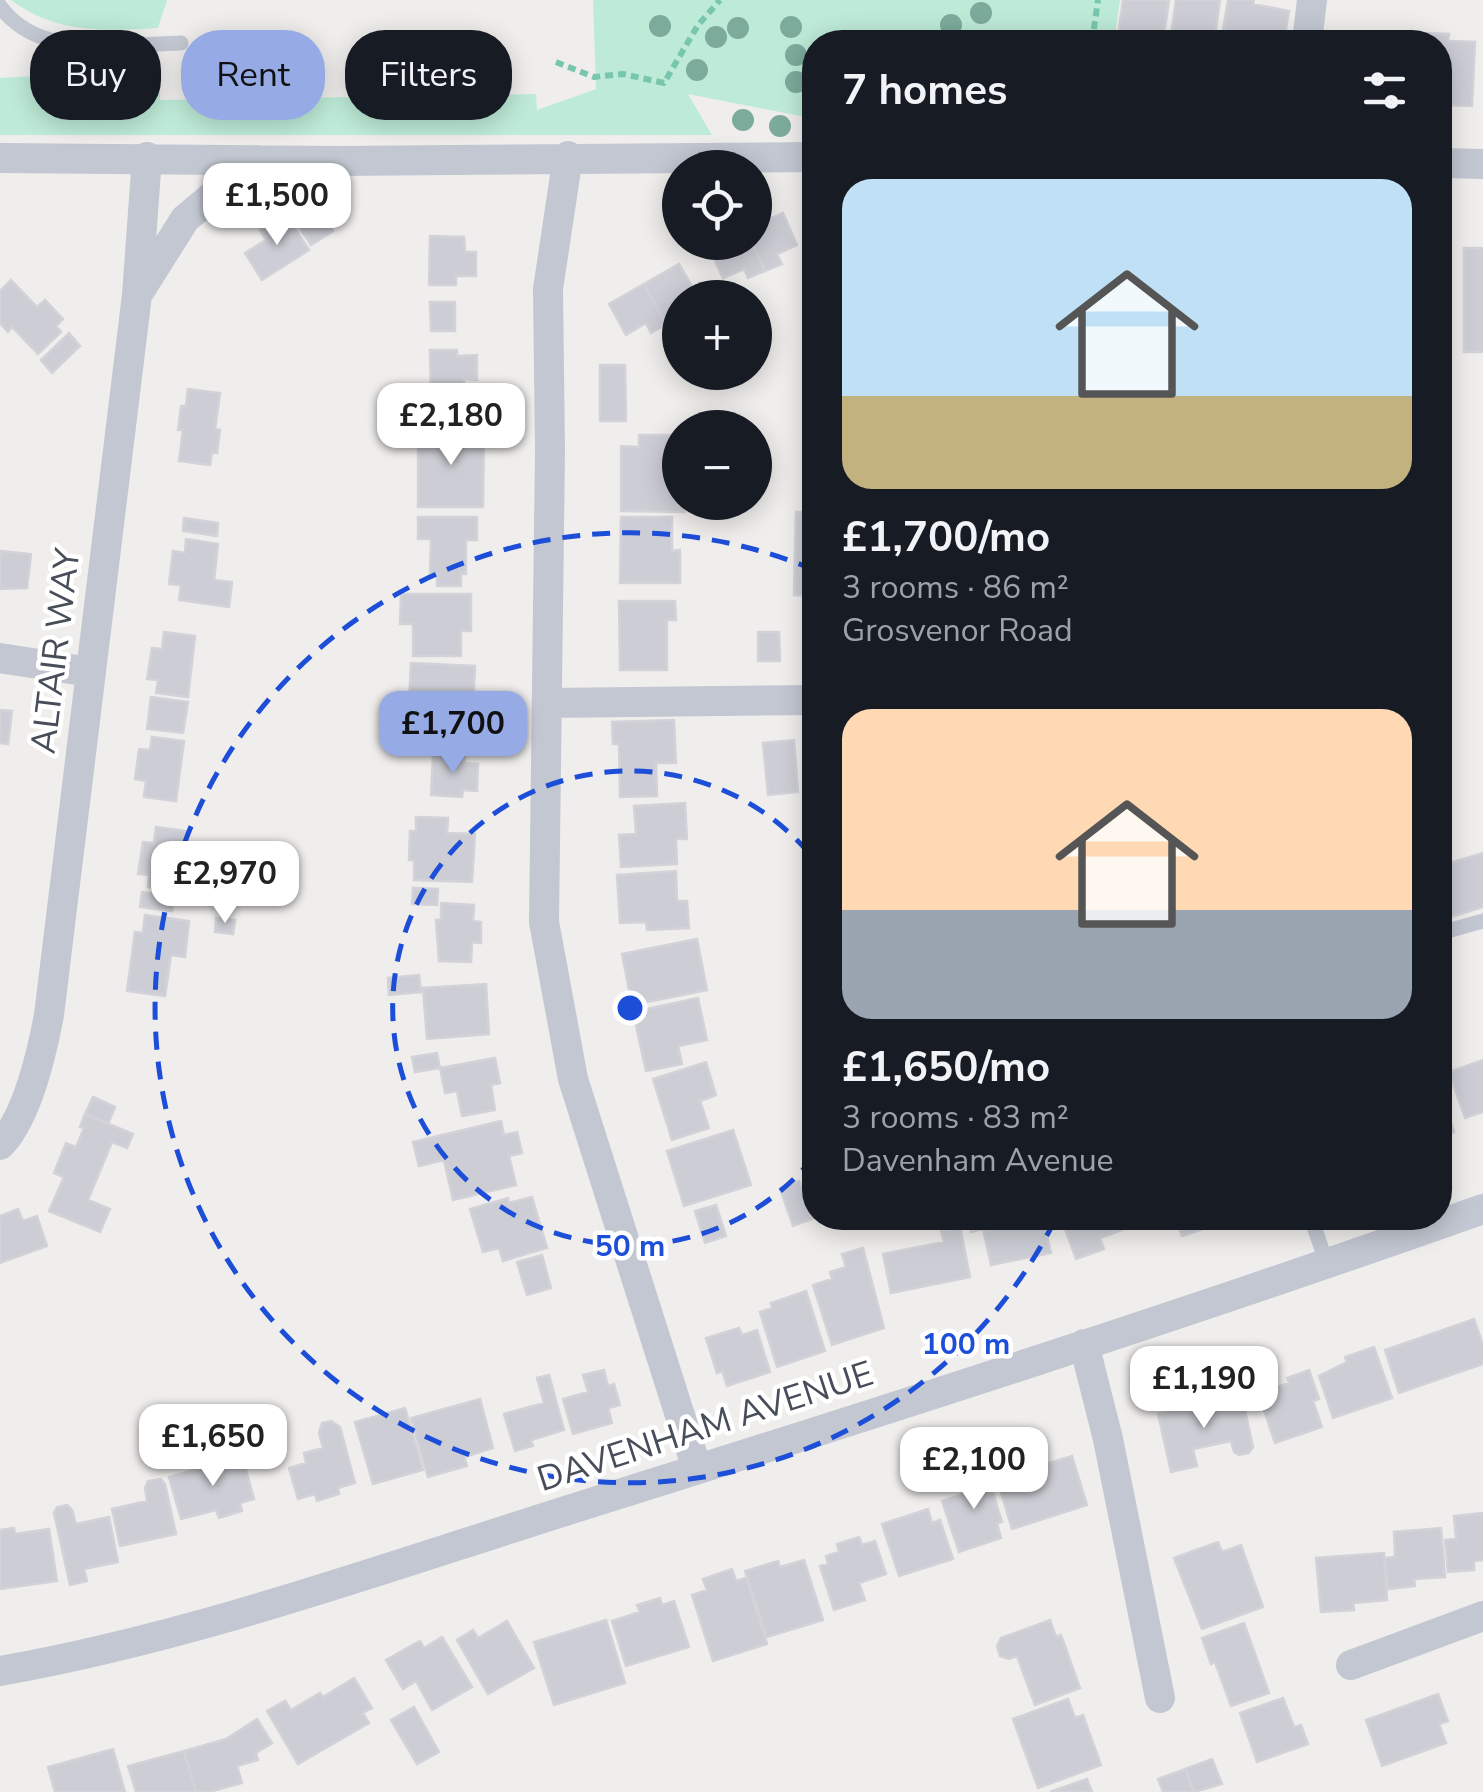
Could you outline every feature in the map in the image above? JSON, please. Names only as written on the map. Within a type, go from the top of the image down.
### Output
[{"type":"street","points":[[1308,30],[1312,0]]},
{"type":"street","points":[[568,156],[548,289],[544,922],[573,1080],[697,1469]]},
{"type":"street","name":"ALTAIR WAY","points":[[0,1145],[24,1100],[42,1053],[137,295],[146,157]]},
{"type":"street","points":[[0,158],[802,157]]},
{"type":"street","points":[[137,295],[185,219],[256,160]]},
{"type":"street","points":[[1452,163],[1483,164]]},
{"type":"street","points":[[0,658],[90,672]]},
{"type":"street","points":[[548,703],[802,700]]},
{"type":"street","name":"DAVENHAM AVENUE","points":[[1452,1220],[1483,1209]]},
{"type":"street","name":"DAVENHAM AVENUE","points":[[0,1671],[82,1656],[192,1628],[1084,1344],[1423,1230]]},
{"type":"street","points":[[1084,1344],[1108,1439],[1160,1698]]},
{"type":"street","points":[[1351,1664],[1483,1616]]},
{"type":"lane","points":[[0,6],[14,22],[32,32],[77,46],[181,43]]},
{"type":"lane","points":[[1452,930],[1483,921]]},
{"type":"lane","points":[[1315,1230],[1327,1264]]},
{"type":"path","points":[[556,62],[594,78],[623,74],[664,82],[698,25],[720,0]]},
{"type":"path","points":[[1094,30],[1098,0]]},
{"type":"green space","points":[[11,0],[167,0],[158,28],[81,28],[28,11]]},
{"type":"green space","points":[[593,0],[1120,0],[1116,30],[802,30],[802,116],[688,94],[712,135],[0,135],[0,78],[30,76],[30,120],[161,120],[161,100],[181,100],[181,120],[325,120],[325,97],[345,97],[345,120],[512,120],[512,94],[536,94],[537,110],[596,89]]},
{"type":"building","points":[[1123,0],[1169,0],[1165,30],[1119,30]]},
{"type":"building","points":[[1176,0],[1220,0],[1216,30],[1172,30]]},
{"type":"building","points":[[1228,0],[1254,0],[1253,4],[1289,11],[1286,30],[1223,30]]},
{"type":"building","points":[[1452,41],[1475,42],[1472,106],[1452,105]]},
{"type":"building","points":[[314,201],[333,231],[311,245],[292,216]]},
{"type":"building","points":[[783,213],[797,245],[777,254],[782,264],[765,271],[760,260],[772,260],[772,218]]},
{"type":"building","points":[[285,214],[309,250],[262,280],[245,253],[266,240],[260,230]]},
{"type":"building","points":[[430,236],[464,237],[465,252],[476,252],[476,276],[456,276],[456,285],[429,285]]},
{"type":"building","points":[[1464,248],[1483,248],[1483,352],[1464,352]]},
{"type":"building","points":[[715,260],[760,260],[765,271],[748,278],[744,269],[723,278]]},
{"type":"building","points":[[679,264],[688,280],[662,280],[662,317],[644,284]]},
{"type":"building","points":[[11,280],[37,307],[45,300],[63,319],[56,326],[61,332],[38,354],[12,327],[8,332],[0,323],[0,291]]},
{"type":"building","points":[[644,284],[662,317],[662,326],[651,333],[646,323],[626,335],[609,304]]},
{"type":"building","points":[[430,302],[455,302],[455,331],[431,331]]},
{"type":"building","points":[[69,333],[80,346],[52,373],[41,360]]},
{"type":"building","points":[[430,350],[457,350],[457,356],[477,355],[477,380],[464,379],[464,397],[431,397]]},
{"type":"building","points":[[600,365],[625,365],[626,421],[600,421]]},
{"type":"building","points":[[188,389],[220,393],[215,429],[220,430],[217,453],[212,452],[210,465],[179,461],[181,406],[186,406]]},
{"type":"building","points":[[418,429],[484,430],[483,507],[418,507]]},
{"type":"building","points":[[639,435],[662,435],[662,512],[621,511],[621,446],[639,447]]},
{"type":"building","points":[[796,512],[802,512],[802,595],[794,595]]},
{"type":"building","points":[[418,517],[477,517],[477,540],[466,540],[466,574],[461,574],[461,586],[437,586],[437,574],[430,574],[431,539],[418,539]]},
{"type":"building","points":[[621,517],[672,520],[672,551],[680,550],[680,583],[620,583]]},
{"type":"building","points":[[184,518],[218,523],[217,536],[183,531]]},
{"type":"building","points":[[186,539],[218,544],[214,580],[232,582],[229,607],[179,600],[181,585],[169,584],[173,551],[185,553]]},
{"type":"building","points":[[0,551],[31,554],[27,588],[0,589]]},
{"type":"building","points":[[401,594],[471,594],[471,631],[461,631],[461,656],[413,656],[413,624],[400,624]]},
{"type":"building","points":[[619,601],[675,601],[676,620],[667,620],[667,670],[620,670]]},
{"type":"building","points":[[164,632],[195,636],[188,697],[156,693],[158,680],[147,679],[152,648],[162,649]]},
{"type":"building","points":[[758,632],[779,632],[780,661],[758,661]]},
{"type":"building","points":[[411,663],[475,666],[473,708],[461,708],[460,727],[408,725]]},
{"type":"building","points":[[151,697],[188,702],[183,733],[147,729]]},
{"type":"building","points":[[0,710],[12,711],[8,744],[0,743]]},
{"type":"building","points":[[674,720],[676,763],[656,763],[657,796],[620,797],[619,744],[613,744],[612,722]]},
{"type":"building","points":[[409,729],[436,730],[435,746],[409,745]]},
{"type":"building","points":[[152,737],[184,741],[176,801],[144,797],[146,781],[135,779],[139,749],[150,750]]},
{"type":"building","points":[[794,740],[798,792],[768,795],[763,743]]},
{"type":"building","points":[[433,756],[464,757],[464,763],[478,764],[477,791],[463,790],[462,797],[431,795]]},
{"type":"building","points":[[685,803],[687,839],[676,839],[677,864],[621,867],[619,835],[636,834],[634,806]]},
{"type":"building","points":[[416,817],[448,818],[447,833],[475,834],[472,882],[414,880],[414,860],[409,860],[410,831],[416,831]]},
{"type":"building","points":[[156,827],[186,831],[178,891],[148,887],[149,875],[138,874],[143,842],[154,843]]},
{"type":"building","points":[[1483,853],[1483,907],[1452,917],[1452,862]]},
{"type":"building","points":[[676,871],[677,901],[687,901],[689,928],[647,930],[646,922],[620,923],[617,875]]},
{"type":"building","points":[[413,888],[438,889],[437,905],[412,904]]},
{"type":"building","points":[[142,892],[174,897],[172,911],[140,907]]},
{"type":"building","points":[[441,903],[474,905],[473,921],[481,922],[481,943],[472,942],[471,962],[439,961],[436,920],[441,920]]},
{"type":"building","points":[[145,915],[189,921],[185,957],[171,955],[165,996],[127,991],[135,932],[143,933]]},
{"type":"building","points":[[216,918],[235,920],[233,934],[215,932]]},
{"type":"building","points":[[697,939],[707,990],[632,1005],[622,954]]},
{"type":"building","points":[[419,975],[421,992],[389,995],[388,978]]},
{"type":"building","points":[[486,984],[489,1034],[427,1039],[423,988]]},
{"type":"building","points":[[698,998],[707,1040],[678,1046],[682,1064],[646,1071],[633,1012]]},
{"type":"building","points":[[437,1053],[440,1068],[415,1072],[412,1057]]},
{"type":"building","points":[[495,1058],[500,1083],[491,1085],[495,1110],[462,1116],[457,1091],[445,1093],[440,1068]]},
{"type":"building","points":[[1483,1060],[1483,1112],[1465,1118],[1452,1071]]},
{"type":"building","points":[[706,1062],[716,1095],[700,1101],[709,1128],[672,1140],[653,1079]]},
{"type":"building","points":[[93,1097],[115,1107],[108,1124],[85,1114]]},
{"type":"building","points":[[85,1114],[133,1134],[127,1148],[112,1142],[88,1200],[110,1209],[100,1232],[49,1211],[64,1177],[54,1173],[66,1143],[76,1147]]},
{"type":"building","points":[[501,1121],[504,1135],[517,1132],[522,1153],[509,1156],[516,1185],[453,1200],[444,1160],[419,1166],[413,1142]]},
{"type":"building","points":[[733,1130],[751,1185],[684,1206],[667,1151]]},
{"type":"building","points":[[799,1181],[802,1223],[793,1226],[780,1188]]},
{"type":"building","points":[[532,1197],[547,1248],[503,1261],[499,1248],[483,1252],[470,1209],[508,1198],[509,1203]]},
{"type":"building","points":[[716,1205],[726,1236],[705,1243],[695,1211]]},
{"type":"building","points":[[18,1209],[23,1221],[37,1216],[47,1246],[0,1263],[0,1216]]},
{"type":"building","points":[[961,1230],[970,1277],[891,1293],[883,1254],[944,1242],[941,1231]]},
{"type":"building","points":[[983,1230],[1046,1230],[1051,1253],[991,1265]]},
{"type":"building","points":[[1065,1230],[1122,1230],[1100,1238],[1104,1249],[1076,1259]]},
{"type":"building","points":[[863,1248],[884,1328],[832,1345],[813,1285],[832,1279],[830,1272],[846,1267],[842,1254]]},
{"type":"building","points":[[542,1255],[551,1288],[527,1295],[517,1262]]},
{"type":"building","points":[[806,1291],[825,1351],[777,1367],[760,1312],[772,1308],[771,1303]]},
{"type":"building","points":[[1474,1319],[1483,1345],[1483,1364],[1399,1393],[1385,1350]]},
{"type":"building","points":[[739,1328],[742,1335],[757,1330],[770,1372],[727,1386],[722,1371],[717,1373],[706,1338]]},
{"type":"building","points":[[1374,1347],[1392,1398],[1333,1418],[1319,1376],[1347,1362],[1345,1357]]},
{"type":"building","points":[[604,1370],[608,1386],[614,1384],[620,1405],[608,1408],[612,1423],[573,1434],[563,1399],[588,1392],[583,1375]]},
{"type":"building","points":[[1309,1370],[1319,1399],[1313,1401],[1322,1427],[1275,1443],[1260,1398],[1276,1393],[1274,1388],[1289,1383],[1287,1378]]},
{"type":"building","points":[[549,1375],[564,1430],[531,1440],[533,1446],[515,1451],[504,1414],[544,1403],[537,1378]]},
{"type":"building","points":[[1242,1397],[1253,1447],[1249,1453],[1234,1452],[1231,1441],[1193,1449],[1197,1466],[1171,1472],[1158,1414]]},
{"type":"building","points":[[480,1399],[493,1448],[464,1457],[467,1466],[428,1477],[411,1418]]},
{"type":"building","points":[[405,1408],[423,1470],[373,1484],[355,1422]]},
{"type":"building","points":[[331,1421],[340,1427],[355,1483],[338,1488],[339,1494],[317,1501],[315,1494],[298,1499],[289,1468],[306,1463],[304,1453],[323,1448],[319,1433],[322,1423]]},
{"type":"building","points":[[242,1456],[254,1499],[240,1503],[242,1511],[219,1518],[216,1510],[181,1519],[169,1477]]},
{"type":"building","points":[[1072,1456],[1087,1505],[1012,1529],[997,1479]]},
{"type":"building","points":[[983,1460],[1002,1522],[997,1523],[1001,1538],[959,1552],[942,1501],[974,1491],[966,1465]]},
{"type":"building","points":[[160,1479],[165,1484],[176,1534],[120,1546],[112,1509],[147,1501],[148,1481]]},
{"type":"building","points":[[67,1505],[76,1524],[109,1517],[118,1562],[84,1569],[87,1581],[70,1585],[54,1513],[57,1507]]},
{"type":"building","points":[[928,1509],[932,1523],[940,1520],[953,1559],[899,1576],[882,1524]]},
{"type":"building","points":[[1483,1513],[1483,1560],[1474,1561],[1474,1570],[1448,1572],[1445,1540],[1456,1539],[1454,1516]]},
{"type":"building","points":[[14,1528],[15,1534],[49,1529],[57,1581],[0,1589],[0,1530]]},
{"type":"building","points":[[1441,1528],[1445,1577],[1414,1579],[1415,1586],[1388,1589],[1385,1558],[1395,1557],[1394,1532]]},
{"type":"building","points":[[859,1537],[862,1545],[875,1541],[886,1574],[859,1583],[865,1600],[834,1610],[820,1566],[828,1564],[826,1556],[839,1552],[837,1544]]},
{"type":"building","points":[[1218,1542],[1222,1552],[1241,1545],[1263,1607],[1202,1629],[1174,1558]]},
{"type":"building","points":[[1384,1553],[1387,1600],[1353,1603],[1354,1610],[1321,1612],[1316,1558]]},
{"type":"building","points":[[804,1560],[823,1620],[767,1637],[745,1571],[778,1561],[780,1567]]},
{"type":"building","points":[[732,1569],[736,1581],[746,1578],[767,1644],[713,1661],[692,1595],[707,1590],[703,1579]]},
{"type":"building","points":[[660,1598],[662,1605],[674,1601],[689,1647],[626,1666],[612,1621],[640,1612],[637,1605]]},
{"type":"building","points":[[606,1620],[625,1683],[554,1705],[534,1642]]},
{"type":"building","points":[[1050,1620],[1056,1637],[1061,1635],[1080,1688],[1035,1705],[1017,1656],[1000,1656],[997,1646],[1001,1638]]},
{"type":"building","points":[[507,1621],[534,1668],[488,1694],[457,1640],[473,1630],[478,1638]]},
{"type":"building","points":[[1244,1623],[1269,1693],[1231,1706],[1202,1638]]},
{"type":"building","points":[[442,1637],[472,1687],[432,1710],[416,1681],[403,1689],[386,1660],[420,1641],[424,1648]]},
{"type":"building","points":[[354,1678],[372,1708],[363,1713],[369,1723],[298,1764],[267,1711],[285,1701],[291,1710]]},
{"type":"building","points":[[1438,1694],[1448,1721],[1439,1724],[1446,1743],[1382,1766],[1366,1720]]},
{"type":"building","points":[[1283,1698],[1294,1727],[1301,1725],[1308,1744],[1257,1762],[1240,1713]]},
{"type":"building","points":[[1068,1699],[1075,1718],[1083,1715],[1101,1765],[1038,1788],[1013,1719]]},
{"type":"building","points":[[414,1707],[439,1752],[417,1764],[391,1720]]},
{"type":"building","points":[[257,1719],[272,1743],[256,1753],[258,1760],[237,1766],[242,1783],[196,1792],[184,1751],[226,1739]]},
{"type":"building","points":[[113,1749],[125,1792],[55,1792],[48,1767]]},
{"type":"building","points":[[184,1751],[196,1792],[136,1792],[128,1766]]},
{"type":"building","points":[[1212,1759],[1222,1784],[1194,1792],[1185,1769]]},
{"type":"building","points":[[1185,1769],[1194,1792],[1163,1792],[1158,1779]]},
{"type":"building","points":[[1087,1779],[1092,1792],[1050,1792]]}]
